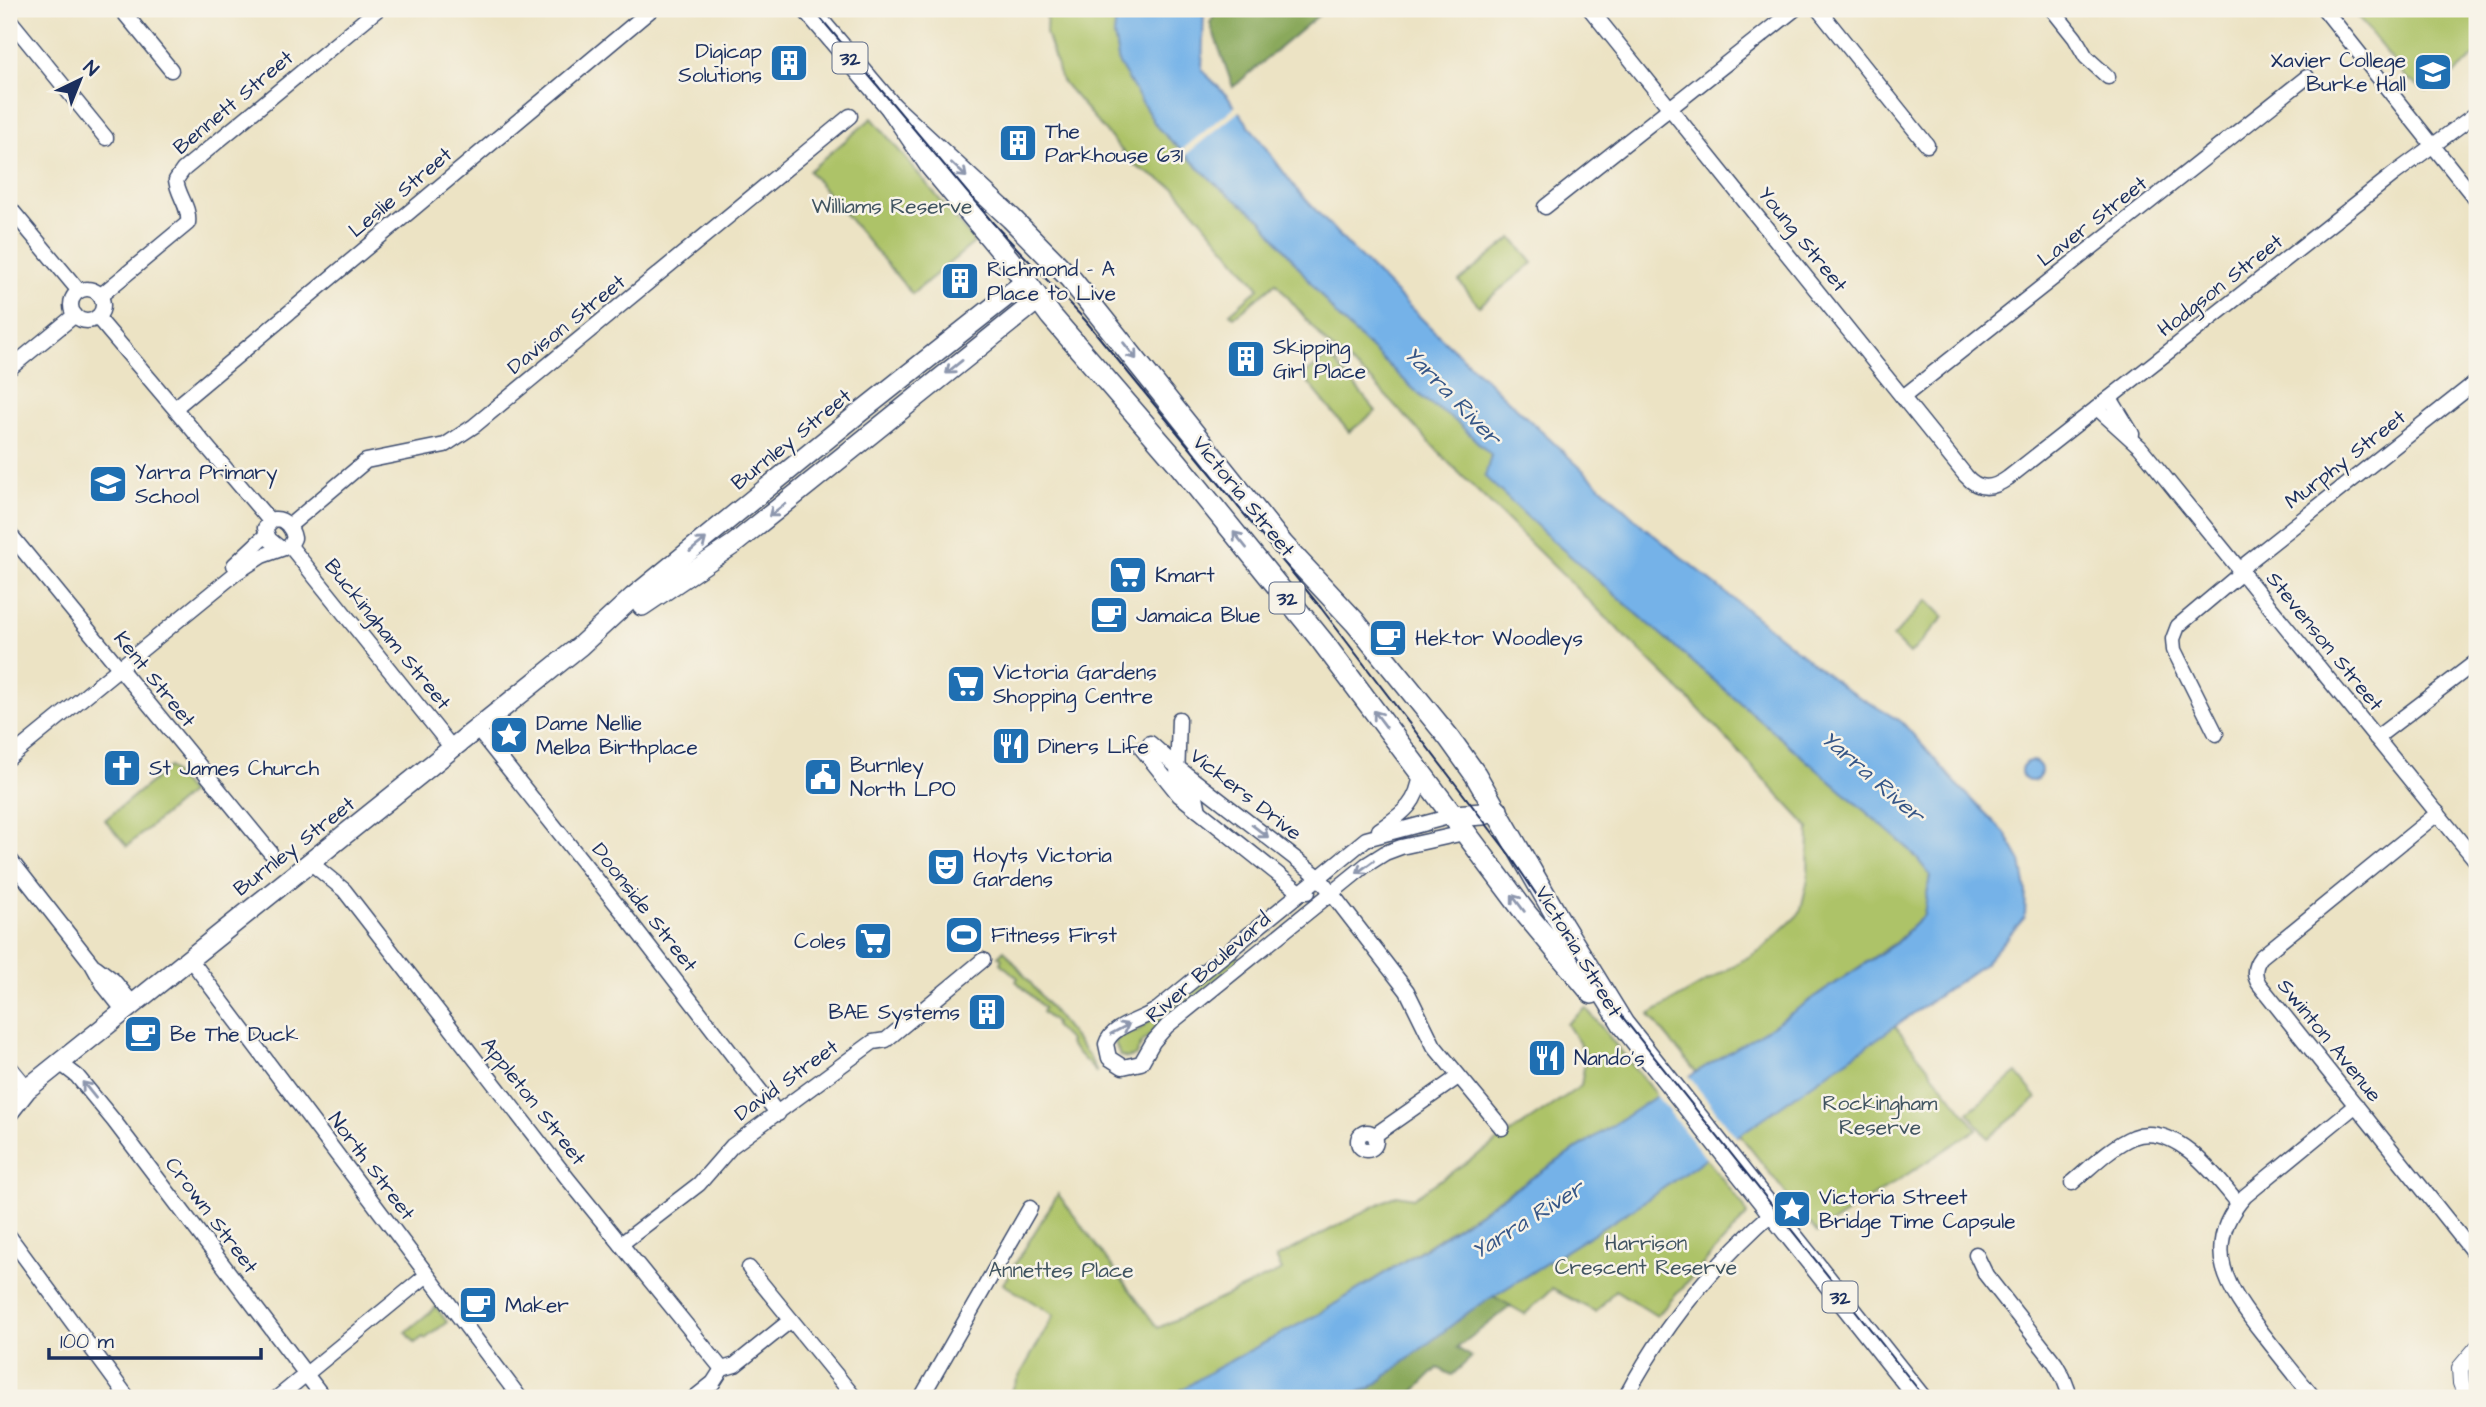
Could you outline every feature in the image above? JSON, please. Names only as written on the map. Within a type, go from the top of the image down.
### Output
[{"type":"main road","name":"Victoria Street","points":[[808,9],[891,107],[930,166],[1314,632],[1579,979],[1623,1024],[1766,1204]]},
{"type":"main road","name":"Victoria Street","points":[[891,107],[1062,269],[1283,545],[1370,640],[1465,759],[1623,1024]]},
{"type":"main road","points":[[1026,281],[1041,272],[1062,269]]},
{"type":"main road","points":[[1039,299],[1062,269]]},
{"type":"main road","name":"Burnley Street","points":[[9,1112],[18,1103],[18,1091],[60,1063],[478,729],[590,638],[633,597],[1026,281]]},
{"type":"main road","name":"Burnley Street","points":[[590,638],[734,544],[1039,299]]},
{"type":"main road","points":[[859,413],[873,434]]},
{"type":"main road","points":[[720,527],[734,544]]},
{"type":"main road","points":[[1458,824],[1488,825],[1501,817]]},
{"type":"main road","name":"32","points":[[1766,1204],[1920,1398]]},
{"type":"street","points":[[121,9],[172,70]]},
{"type":"street","name":"Bennett Street","points":[[100,296],[188,223],[189,212],[176,180],[183,170],[378,9]]},
{"type":"street","name":"Leslie Street","points":[[174,408],[652,9]]},
{"type":"street","name":"Young Street","points":[[1590,9],[1970,480],[1989,488]]},
{"type":"street","points":[[1545,207],[1795,9]]},
{"type":"street","points":[[1818,9],[1927,145]]},
{"type":"street","points":[[2052,9],[2086,57],[2108,77]]},
{"type":"street","points":[[2324,9],[2477,201]]},
{"type":"street","points":[[9,19],[106,138]]},
{"type":"street","name":"Laver Street","points":[[1903,397],[2307,77]]},
{"type":"street","name":"Hodgson Street","points":[[1989,488],[2008,478],[2477,113]]},
{"type":"street","name":"Davison Street","points":[[289,526],[366,461],[445,445],[474,426],[850,116]]},
{"type":"street","points":[[9,207],[79,291]]},
{"type":"street","points":[[88,289],[100,296],[103,309],[97,317],[83,320],[75,315],[71,302],[79,291],[88,289]]},
{"type":"street","points":[[9,369],[75,315]]},
{"type":"street","points":[[97,317],[174,408],[268,528]]},
{"type":"street","name":"Murphy Street","points":[[2216,734],[2177,657],[2173,639],[2183,620],[2247,563],[2477,381]]},
{"type":"street","name":"Stevenson Street","points":[[2110,397],[2140,447],[2477,862]]},
{"type":"street","name":"Stevenson Street","points":[[2097,408],[2140,447]]},
{"type":"street","points":[[9,758],[196,600],[268,528],[279,519],[289,526],[295,538],[285,547],[250,563],[196,600]]},
{"type":"street","name":"Buckingham Street","points":[[268,528],[453,748]]},
{"type":"street","name":"Kent Street","points":[[9,533],[270,852]]},
{"type":"street","points":[[2376,737],[2477,661]]},
{"type":"street","points":[[9,746],[116,665]]},
{"type":"street","points":[[1179,719],[1178,780],[1196,796],[1199,811]]},
{"type":"street","name":"Doonside Street","points":[[478,729],[778,1114]]},
{"type":"street","name":"Vickers Drive","points":[[1300,892],[1177,793],[1146,746],[1179,768],[1319,877],[1407,991],[1428,1037],[1502,1128]]},
{"type":"street","name":"River Boulevard","points":[[1421,774],[1418,792],[1411,804],[1158,1009],[1139,1021],[1114,1031],[1108,1037],[1105,1048],[1111,1060],[1126,1068],[1141,1063],[1164,1029],[1254,953],[1330,894],[1385,853],[1458,824]]},
{"type":"street","points":[[1221,828],[1234,811]]},
{"type":"street","name":"Swinton Avenue","points":[[2438,813],[2261,957],[2255,967],[2255,979],[2477,1257]]},
{"type":"street","name":"River Boulevard","points":[[1366,839],[1458,824]]},
{"type":"street","points":[[9,858],[92,964],[113,980],[129,1008]]},
{"type":"street","name":"Appleton Street","points":[[311,863],[344,890],[621,1244],[722,1368]]},
{"type":"street","points":[[1300,892],[1330,894]]},
{"type":"street","points":[[1275,913],[1287,927]]},
{"type":"street","points":[[1244,939],[1254,953]]},
{"type":"street","name":"North Street","points":[[190,959],[520,1398]]},
{"type":"street","name":"David Street","points":[[621,1244],[699,1184],[732,1146],[873,1042],[886,1040],[983,960]]},
{"type":"street","name":"Crown Street","points":[[60,1063],[78,1076],[114,1121],[324,1398]]},
{"type":"street","points":[[9,1067],[18,1091]]},
{"type":"street","points":[[1375,1135],[1458,1077]]},
{"type":"street","points":[[2314,1398],[2238,1302],[2225,1276],[2222,1263],[2223,1238],[2238,1203],[2252,1189],[2356,1105]]},
{"type":"street","points":[[2072,1184],[2123,1142],[2139,1135],[2150,1136],[2175,1142],[2196,1155],[2238,1203]]},
{"type":"street","points":[[1625,1398],[1668,1325],[1766,1204]]},
{"type":"street","points":[[921,1398],[1030,1208]]},
{"type":"street","points":[[9,1236],[128,1398]]},
{"type":"street","points":[[1976,1254],[1986,1275],[2055,1363],[2071,1398]]},
{"type":"street","points":[[749,1268],[855,1398]]},
{"type":"street","points":[[277,1398],[428,1275]]},
{"type":"street","points":[[694,1398],[713,1383],[722,1368],[735,1366],[792,1320]]},
{"type":"street","points":[[2467,1398],[2460,1368],[2474,1351]]},
{"type":"green space","points":[[1047,9],[1117,9],[1114,35],[1119,64],[1157,127],[1219,187],[1261,219],[1337,316],[1425,400],[1458,423],[1491,455],[1486,477],[1553,541],[1910,850],[1930,875],[1924,915],[1896,942],[1766,1030],[1696,1072],[1649,1015],[1762,949],[1800,913],[1808,879],[1809,828],[1698,708],[1449,463],[1372,381],[1327,344],[1276,283],[1234,317],[1230,313],[1259,288],[1175,188],[1135,166],[1062,81],[1046,33]]},
{"type":"green space","points":[[1217,9],[1326,9],[1233,87],[1210,23]]},
{"type":"green space","name":"Xavier College Burke Hall","points":[[2352,9],[2477,9],[2477,54],[2449,78],[2427,91],[2407,79]]},
{"type":"green space","name":"Williams Reserve","points":[[872,118],[975,242],[912,294],[809,171]]},
{"type":"green space","points":[[1512,238],[1533,263],[1479,306],[1459,281]]},
{"type":"green space","points":[[1329,355],[1376,411],[1349,432],[1303,376]]},
{"type":"green space","points":[[1927,600],[1944,617],[1910,654],[1893,637]]},
{"type":"green space","points":[[169,767],[190,793],[127,846],[105,820]]},
{"type":"green space","points":[[1004,950],[1089,1056],[1097,1073],[1069,1044],[1070,1041],[1054,1026],[1055,1023],[1042,1012],[1044,1008],[1016,981],[1018,978],[1000,963],[1002,959],[998,956]]},
{"type":"green space","points":[[1233,955],[1238,956],[1238,961],[1143,1041],[1135,1056],[1120,1056],[1115,1042],[1121,1036],[1137,1031]]},
{"type":"green space","name":"Annettes Place","points":[[1586,1008],[1657,1096],[1317,1315],[1213,1370],[1169,1398],[1007,1398],[1054,1315],[1003,1284],[1058,1194],[1158,1328],[1282,1270],[1276,1258],[1396,1195],[1413,1198],[1581,1086],[1586,1054],[1567,1024]]},
{"type":"green space","name":"Rockingham Reserve","points":[[1894,1025],[1977,1129],[1817,1233],[1739,1134]]},
{"type":"green space","points":[[2017,1073],[2037,1098],[1988,1138],[1968,1112]]},
{"type":"green space","name":"Harrison Crescent Reserve","points":[[1706,1158],[1744,1207],[1747,1215],[1657,1316],[1615,1290],[1596,1312],[1552,1289],[1525,1314],[1493,1296],[1639,1205]]},
{"type":"green space","points":[[1493,1296],[1511,1306],[1457,1348],[1472,1357],[1452,1375],[1438,1368],[1407,1398],[1331,1398],[1369,1389]]},
{"type":"green space","points":[[436,1307],[447,1322],[425,1339],[423,1337],[415,1343],[406,1332]]},
{"type":"water","name":"Yarra River","points":[[1117,9],[1204,9],[1202,70],[1227,96],[1297,190],[1349,246],[1434,331],[1644,527],[1844,688],[1902,722],[2005,833],[2021,861],[2026,890],[2025,917],[1984,964],[1639,1205],[1470,1311],[1369,1389],[1331,1398],[1169,1398],[1213,1370],[1317,1315],[1424,1249],[1657,1096],[1766,1030],[1896,943],[1924,915],[1930,875],[1910,850],[1553,541],[1485,477],[1491,455],[1458,423],[1425,400],[1337,316],[1261,219],[1219,187],[1157,127],[1119,64],[1114,35]]},
{"type":"water","points":[[2027,761],[2035,761],[2041,771],[2035,781],[2027,781],[2021,775],[2021,767]]},
{"type":"pier","points":[[1238,104],[1242,109],[1183,157],[1178,153]]},
{"type":"pier","points":[[1687,1074],[1738,1139],[1708,1161],[1655,1094]]},
{"type":"tram line","points":[[813,9],[993,223],[1085,320],[1321,608],[1509,854],[1601,990],[1925,1398]]},
{"type":"place","name":"Digicap Solutions","points":[[789,63]]},
{"type":"place","name":"Xavier College Burke Hall","points":[[2433,72]]},
{"type":"place","name":"The Parkhouse 631","points":[[1018,143]]},
{"type":"place","name":"Richmond - A Place to Live","points":[[960,281]]},
{"type":"place","name":"Skipping Girl Place","points":[[1246,359]]},
{"type":"place","name":"Yarra Primary School","points":[[108,484]]},
{"type":"place","name":"Kmart","points":[[1128,575]]},
{"type":"place","name":"Jamaica Blue","points":[[1109,615]]},
{"type":"place","name":"Hektor Woodleys","points":[[1388,638]]},
{"type":"place","name":"Victoria Gardens Shopping Centre","points":[[966,684]]},
{"type":"place","name":"Dame Nellie Melba Birthplace","points":[[509,735]]},
{"type":"place","name":"Diners Life","points":[[1011,746]]},
{"type":"place","name":"St James Church","points":[[122,768]]},
{"type":"place","name":"Burnley North LPO","points":[[823,777]]},
{"type":"place","name":"Hoyts Victoria Gardens","points":[[946,867]]},
{"type":"place","name":"Fitness First","points":[[964,935]]},
{"type":"place","name":"Coles","points":[[873,941]]},
{"type":"place","name":"BAE Systems","points":[[987,1012]]},
{"type":"place","name":"Be The Duck","points":[[143,1034]]},
{"type":"place","name":"Nando's","points":[[1547,1058]]},
{"type":"place","name":"Victoria Street Bridge Time Capsule","points":[[1792,1209]]},
{"type":"place","name":"Maker","points":[[478,1305]]}]
